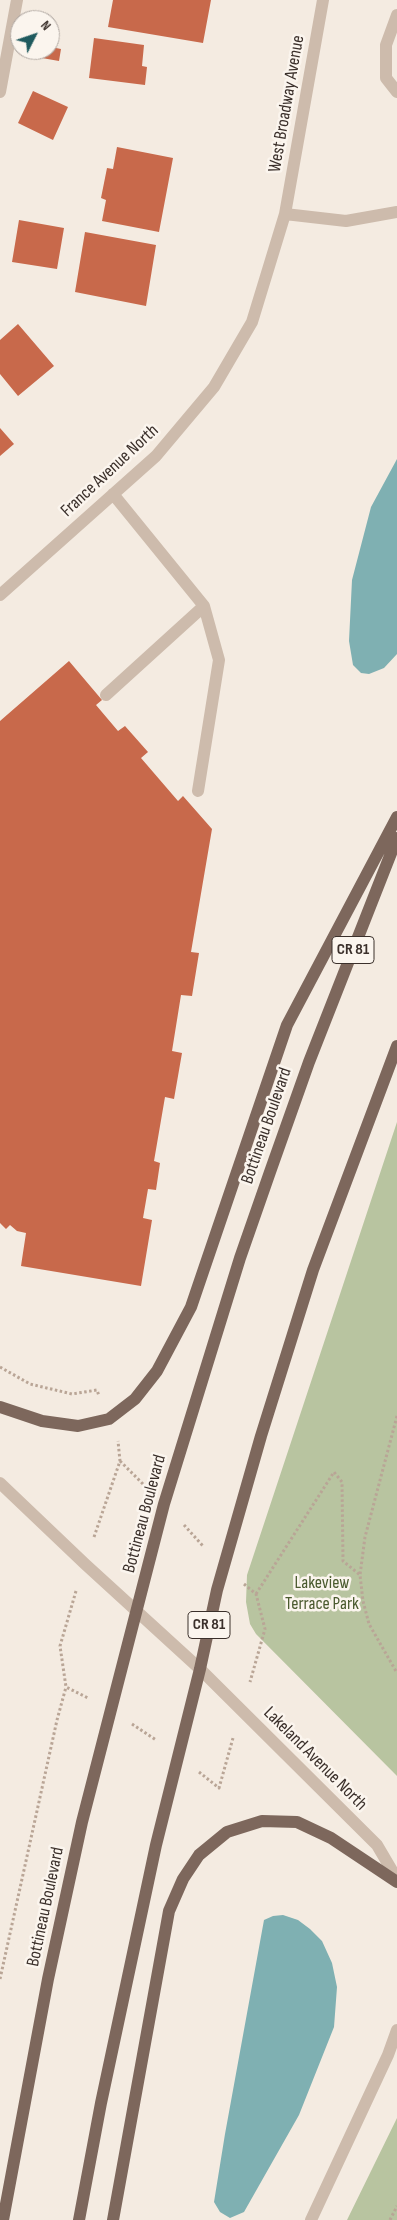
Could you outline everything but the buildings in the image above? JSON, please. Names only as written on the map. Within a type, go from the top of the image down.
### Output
[{"type":"main road","points":[[0,1407],[42,1421],[78,1426],[109,1419],[135,1399],[157,1371],[191,1307],[287,1025],[397,817]]},
{"type":"main road","name":"Bottineau Boulevard","points":[[3,2220],[46,1989],[82,1822],[164,1504],[240,1258],[308,1062],[397,838]]},
{"type":"main road","name":"CR 81","points":[[79,2220],[101,2103],[156,1845],[200,1669],[216,1590],[261,1436],[313,1270],[397,1046]]},
{"type":"main road","points":[[113,2220],[169,1911],[182,1879],[199,1855],[227,1832],[262,1821],[297,1822],[331,1838],[397,1881]]},
{"type":"street","points":[[0,92],[17,0]]},
{"type":"street","name":"West Broadway Avenue","points":[[285,214],[323,0]]},
{"type":"street","points":[[397,15],[386,45],[386,78],[397,92]]},
{"type":"street","points":[[285,214],[346,221],[397,212]]},
{"type":"street","name":"France Avenue North","points":[[0,595],[156,456],[214,387],[252,322],[285,214]]},
{"type":"street","points":[[113,494],[204,606],[219,660],[198,791]]},
{"type":"street","points":[[106,695],[204,606]]},
{"type":"street","name":"Lakeland Avenue North","points":[[0,1483],[200,1669],[377,1845],[397,1881]]},
{"type":"street","points":[[312,2220],[388,2055],[397,2030]]},
{"type":"path","points":[[0,1366],[30,1384],[72,1394],[97,1390]]},
{"type":"path","points":[[397,1416],[365,1537],[360,1575],[363,1601],[370,1624],[397,1673]]},
{"type":"path","points":[[118,1438],[120,1461]]},
{"type":"path","points":[[256,1594],[334,1472],[342,1482],[343,1561],[360,1575]]},
{"type":"path","points":[[0,1979],[57,1720],[66,1687]]},
{"type":"path","points":[[390,2220],[397,2206]]},
{"type":"green space","name":"Lakeview Terrace Park","points":[[397,1122],[397,1776],[256,1634],[250,1624],[246,1602],[247,1575]]},
{"type":"green space","points":[[397,2118],[397,2220],[347,2220]]},
{"type":"water","points":[[397,459],[397,654],[384,668],[369,674],[361,673],[353,665],[349,641],[352,580],[371,507]]},
{"type":"water","points":[[283,1915],[298,1920],[322,1941],[332,1963],[337,1987],[334,2027],[299,2115],[244,2212],[230,2218],[220,2212],[214,2202],[225,2134],[264,1920],[273,1916]]}]
